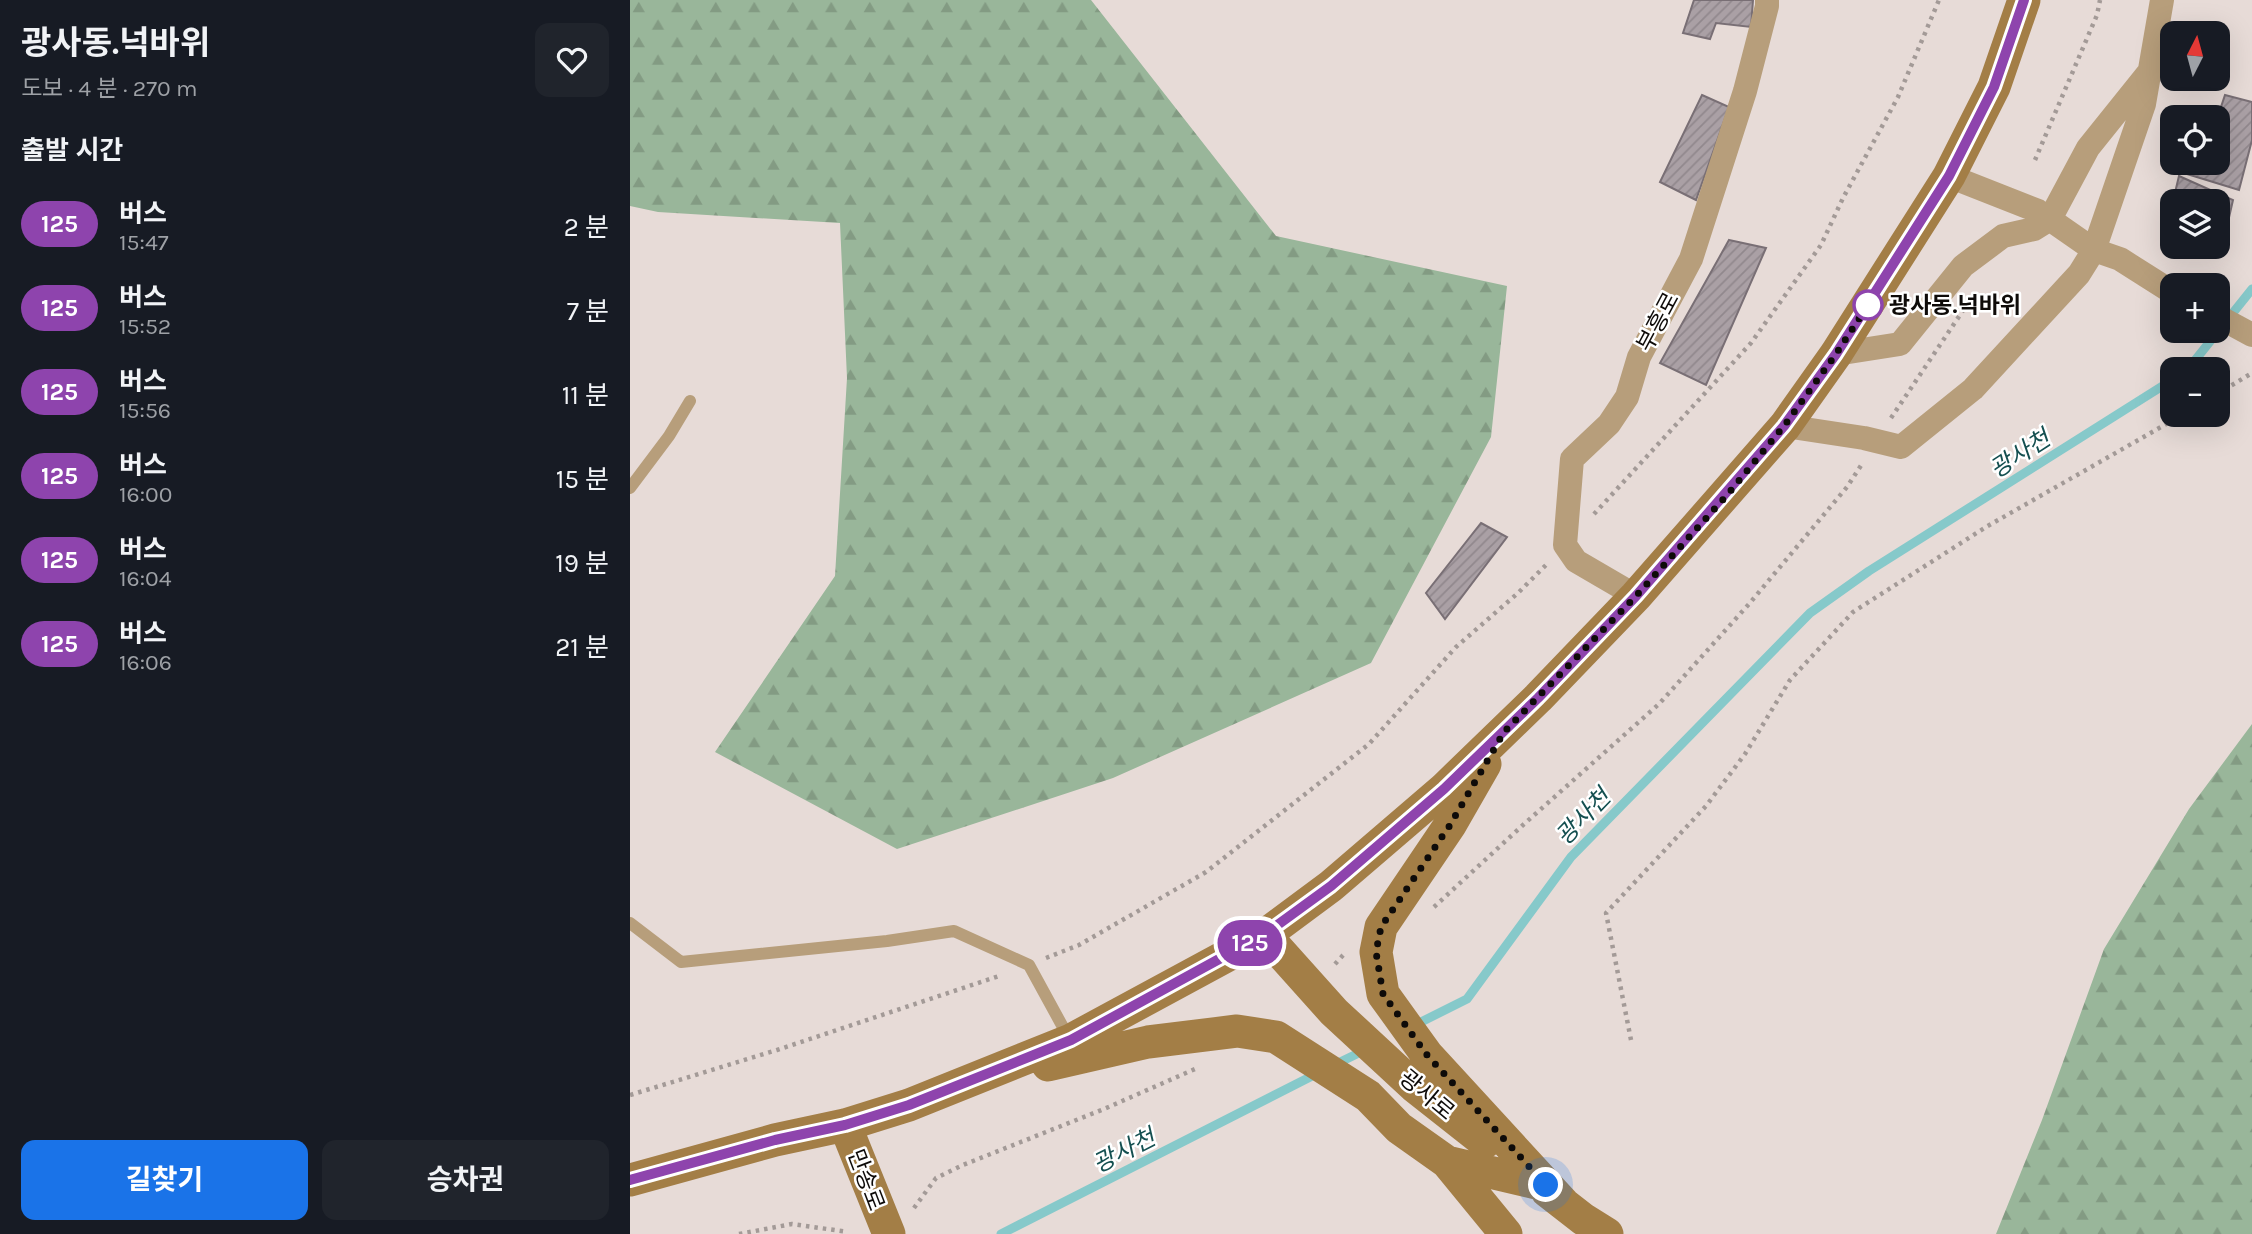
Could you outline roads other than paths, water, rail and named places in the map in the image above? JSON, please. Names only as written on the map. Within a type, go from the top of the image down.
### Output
[{"type":"main road","points":[[630,1180],[775,1140],[845,1125],[909,1105],[1071,1040],[1265,934],[1331,886],[1444,789],[1504,732],[1636,596],[1784,426],[1836,354],[1949,176],[1994,87],[2024,0]]},
{"type":"main road","points":[[1504,732],[1450,825],[1381,927],[1376,952],[1383,994],[1427,1055],[1563,1203]]},
{"type":"main road","name":"광사로","points":[[1265,934],[1334,1012],[1414,1086],[1536,1183],[1607,1234]]},
{"type":"main road","points":[[964,1084],[1149,1042],[1240,1031],[1276,1037],[1368,1096],[1399,1128],[1447,1161],[1506,1234]]},
{"type":"main road","name":"만송로","points":[[845,1125],[889,1234]]},
{"type":"main road","points":[[1447,1161],[1536,1183]]},
{"type":"street","name":"부흥로","points":[[1636,596],[1576,561],[1565,545],[1572,459],[1609,424],[1627,397],[1639,357],[1691,259],[1745,91],[1767,0]]},
{"type":"street","points":[[1784,426],[1901,447],[1973,389],[2080,274],[2094,250],[2144,104],[2162,0]]},
{"type":"street","points":[[1836,354],[1900,344],[1963,266],[2003,236],[2034,229],[2050,219],[2088,148],[2150,71]]},
{"type":"street","points":[[1949,176],[2038,211],[2094,250],[2120,259],[2160,285]]},
{"type":"street","points":[[2230,323],[2252,335]]},
{"type":"lane","points":[[630,488],[691,401]]},
{"type":"lane","points":[[630,923],[681,962],[887,941],[954,931],[1029,965],[1071,1040]]},
{"type":"waterway","name":"광사천","points":[[2198,357],[2252,289]]},
{"type":"waterway","name":"광사천","points":[[1415,1025],[1467,999],[1571,857],[1810,613],[1869,571],[2160,388]]},
{"type":"waterway","name":"광사천","points":[[1334,1065],[1365,1050]]},
{"type":"waterway","name":"광사천","points":[[1001,1234],[1318,1073]]},
{"type":"place","name":"광사동.넉바위","points":[[1868,305]]}]
